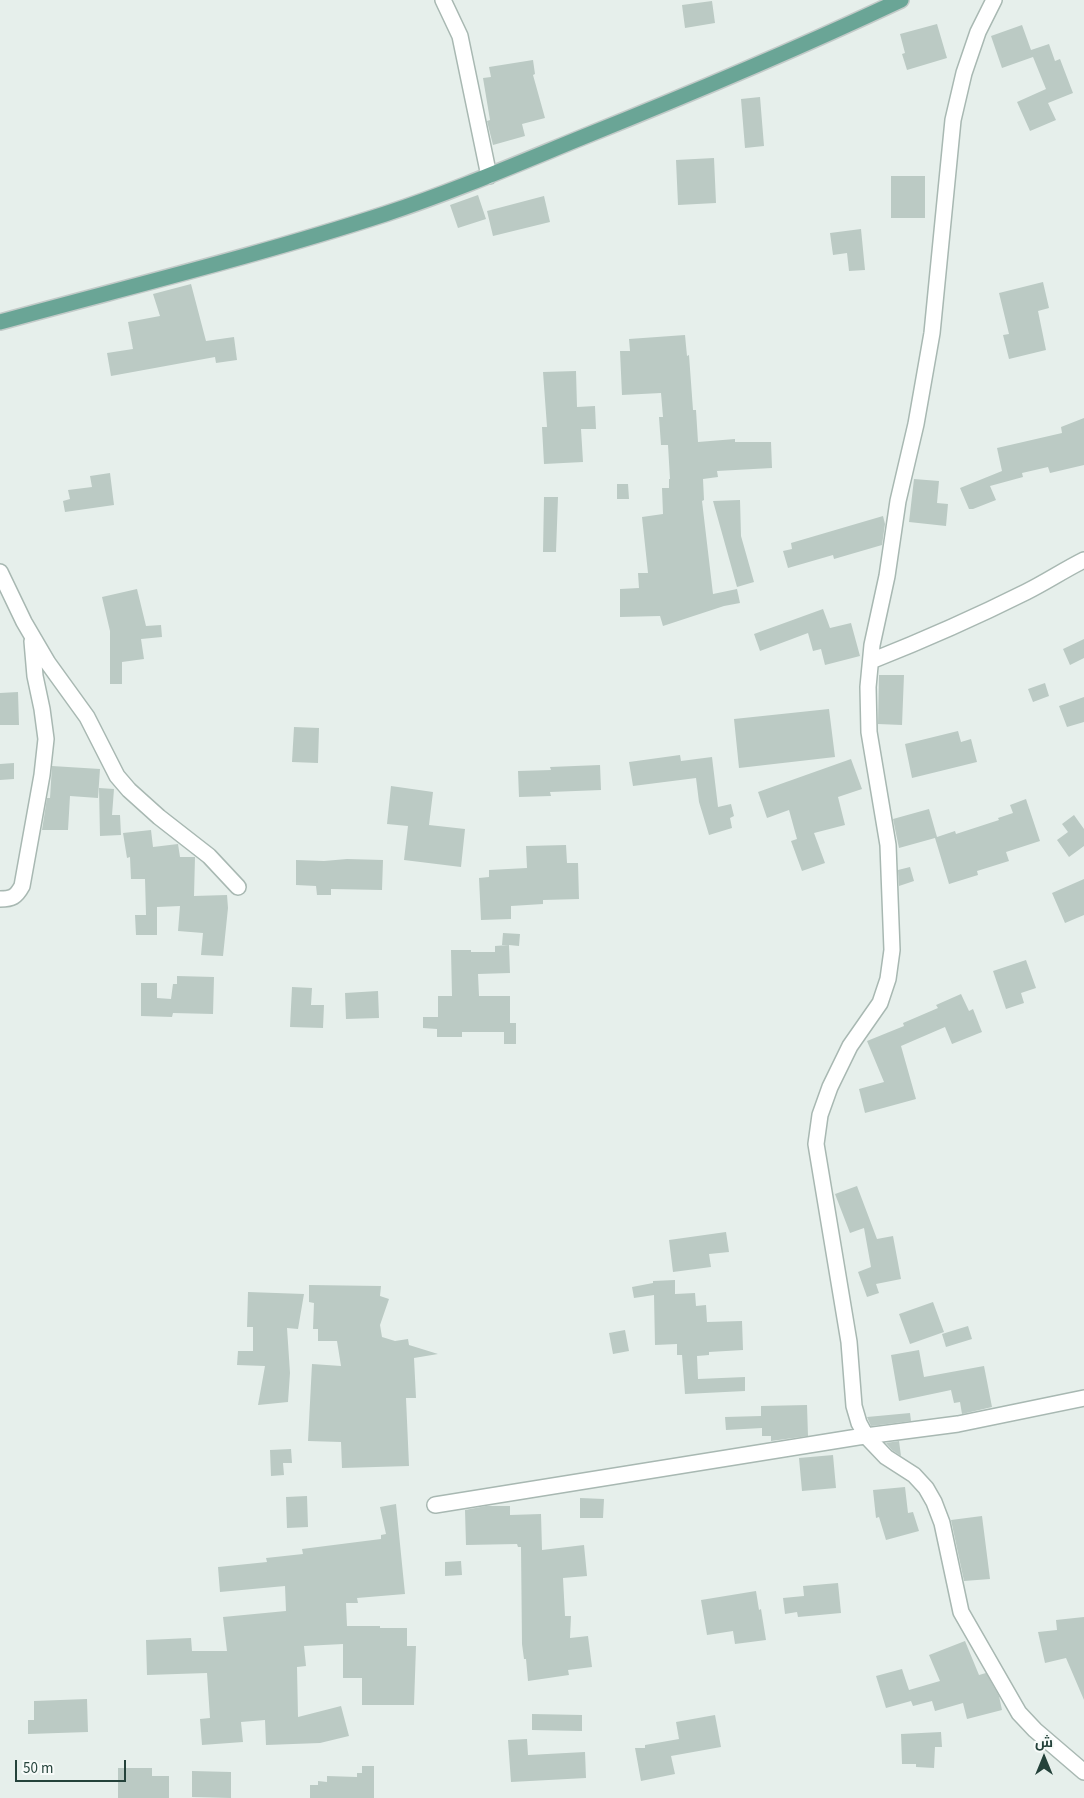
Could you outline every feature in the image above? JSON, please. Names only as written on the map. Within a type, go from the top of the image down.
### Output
[{"type":"main road","points":[[0,322],[387,214],[489,176],[813,42],[901,0]]},
{"type":"street","points":[[443,0],[460,36],[489,176]]},
{"type":"street","points":[[994,0],[978,32],[964,73],[953,120],[932,333],[916,424],[898,501],[887,576],[872,645],[868,687],[869,732],[888,845],[892,950],[888,979],[880,1003],[850,1046],[830,1087],[820,1116],[816,1144],[850,1342],[854,1406],[859,1423],[866,1436],[886,1457],[914,1475],[926,1488],[934,1502],[942,1523],[961,1612],[1019,1713],[1035,1730],[1084,1772]]},
{"type":"street","points":[[871,661],[927,638],[1028,591],[1084,560]]},
{"type":"street","points":[[0,572],[48,663],[87,717],[117,776],[129,790],[159,817],[209,856],[238,887]]},
{"type":"street","points":[[0,899],[11,899],[22,886],[42,775],[46,739],[35,676],[32,635]]},
{"type":"street","points":[[435,1505],[866,1436],[958,1424],[1084,1398]]},
{"type":"building","points":[[712,1],[715,23],[685,28],[682,5]]},
{"type":"building","points":[[937,24],[947,58],[907,70],[902,54],[905,53],[900,34]]},
{"type":"building","points":[[1022,25],[1031,50],[1049,44],[1055,61],[1060,59],[1073,93],[1048,103],[1056,120],[1030,131],[1017,102],[1046,89],[1033,57],[1002,68],[991,36]]},
{"type":"building","points":[[533,60],[535,74],[533,75],[545,118],[522,124],[525,136],[493,145],[487,121],[490,120],[483,78],[491,77],[489,67]]},
{"type":"building","points":[[760,97],[764,146],[745,148],[741,99]]},
{"type":"building","points":[[714,158],[716,203],[678,205],[676,160]]},
{"type":"building","points":[[891,176],[925,176],[925,218],[891,218]]},
{"type":"building","points":[[478,195],[486,219],[458,228],[450,205]]},
{"type":"building","points":[[544,196],[550,222],[493,236],[487,211]]},
{"type":"building","points":[[861,229],[865,270],[849,271],[847,253],[833,255],[830,233]]},
{"type":"building","points":[[1043,282],[1049,308],[1038,311],[1046,350],[1009,359],[1003,335],[1009,334],[999,293]]},
{"type":"building","points":[[191,284],[206,341],[234,337],[237,360],[216,363],[215,357],[111,376],[107,353],[133,349],[128,322],[160,316],[153,294]]},
{"type":"building","points":[[685,335],[687,356],[689,355],[693,410],[696,410],[698,442],[735,439],[735,442],[771,442],[772,468],[717,471],[718,477],[703,479],[704,500],[702,501],[713,594],[737,589],[740,603],[724,606],[663,626],[660,616],[620,617],[620,589],[639,588],[638,573],[648,573],[642,517],[663,514],[662,488],[669,488],[670,479],[668,445],[661,445],[659,417],[663,417],[661,393],[622,395],[620,351],[630,351],[629,339]]},
{"type":"building","points":[[576,371],[577,407],[595,406],[596,429],[581,429],[583,462],[544,464],[542,427],[547,427],[543,372]]},
{"type":"building","points":[[1084,418],[1084,465],[1050,473],[1048,467],[1022,473],[1023,477],[990,486],[996,500],[969,509],[960,488],[1002,471],[997,448],[1062,433],[1061,427]]},
{"type":"building","points":[[110,473],[114,505],[65,512],[63,501],[70,499],[68,490],[92,487],[90,476]]},
{"type":"building","points":[[914,479],[939,481],[937,503],[948,504],[946,526],[909,522]]},
{"type":"building","points":[[617,484],[628,484],[629,499],[617,499]]},
{"type":"building","points":[[544,497],[558,497],[556,552],[543,552]]},
{"type":"building","points":[[740,500],[741,536],[754,582],[737,587],[713,501]]},
{"type":"building","points":[[883,516],[885,524],[882,545],[834,559],[833,555],[788,568],[783,551],[792,549],[791,543]]},
{"type":"building","points":[[137,589],[146,626],[161,625],[162,637],[141,639],[144,659],[122,662],[122,684],[110,684],[110,631],[102,597]]},
{"type":"building","points":[[823,609],[830,628],[851,623],[860,656],[825,665],[821,649],[813,651],[808,633],[760,651],[754,634]]},
{"type":"building","points":[[1084,639],[1084,658],[1070,665],[1063,649]]},
{"type":"building","points":[[879,675],[904,675],[902,725],[878,724]]},
{"type":"building","points":[[1045,683],[1049,696],[1033,702],[1028,689]]},
{"type":"building","points":[[18,692],[19,725],[0,725],[0,693]]},
{"type":"building","points":[[1084,697],[1084,722],[1067,727],[1059,706]]},
{"type":"building","points":[[829,709],[835,757],[739,768],[734,719]]},
{"type":"building","points":[[294,727],[319,728],[318,763],[292,762]]},
{"type":"building","points":[[958,731],[961,742],[971,739],[977,762],[912,778],[905,744]]},
{"type":"building","points":[[680,755],[681,761],[712,757],[718,807],[731,804],[734,816],[730,818],[732,828],[709,835],[699,802],[696,778],[633,786],[629,762]]},
{"type":"building","points":[[851,759],[862,789],[838,797],[845,825],[814,833],[825,863],[802,871],[791,841],[797,839],[789,810],[767,818],[758,792]]},
{"type":"building","points":[[14,763],[14,779],[0,780],[0,764]]},
{"type":"building","points":[[600,765],[601,790],[550,792],[551,796],[519,797],[518,771],[551,770],[550,767]]},
{"type":"building","points":[[52,766],[100,769],[98,798],[70,796],[68,830],[42,830],[47,798],[50,798]]},
{"type":"building","points":[[391,786],[433,792],[429,825],[465,829],[461,867],[404,860],[408,826],[387,824]]},
{"type":"building","points":[[99,788],[114,789],[112,815],[120,815],[121,835],[100,836]]},
{"type":"building","points":[[1026,799],[1040,841],[1006,852],[1009,861],[977,871],[978,875],[949,884],[935,838],[899,848],[893,819],[929,809],[937,837],[955,831],[956,834],[999,820],[998,818],[1013,813],[1010,805]]},
{"type":"building","points":[[1074,815],[1084,829],[1084,846],[1069,857],[1057,840],[1068,832],[1062,824]]},
{"type":"building","points":[[151,830],[153,847],[178,844],[180,857],[195,857],[194,896],[227,895],[228,908],[223,956],[201,955],[203,933],[178,931],[180,906],[157,907],[157,935],[136,935],[135,915],[146,915],[145,879],[131,879],[130,857],[127,858],[123,833]]},
{"type":"building","points":[[566,845],[567,863],[578,863],[579,899],[543,900],[543,904],[511,906],[511,919],[481,920],[479,878],[489,877],[489,870],[527,868],[526,846]]},
{"type":"building","points":[[347,859],[383,860],[382,890],[331,889],[331,895],[317,895],[316,886],[296,885],[296,860],[324,861]]},
{"type":"building","points":[[910,867],[914,881],[899,886],[898,870]]},
{"type":"building","points":[[1084,879],[1084,915],[1065,923],[1052,893]]},
{"type":"building","points":[[503,933],[520,934],[519,946],[502,945]]},
{"type":"building","points":[[509,945],[510,973],[478,974],[479,996],[510,996],[510,1023],[516,1023],[516,1044],[504,1044],[504,1032],[462,1032],[462,1037],[437,1037],[437,1029],[423,1028],[423,1017],[438,1017],[438,996],[452,996],[451,950],[495,952],[495,946]]},
{"type":"building","points":[[1026,960],[1036,988],[1021,993],[1024,1003],[1006,1009],[993,971]]},
{"type":"building","points":[[177,976],[214,977],[213,1014],[173,1013],[172,1017],[141,1016],[141,983],[157,983],[157,998],[171,999],[173,984],[177,984]]},
{"type":"building","points":[[292,987],[312,988],[311,1005],[324,1005],[323,1028],[290,1027]]},
{"type":"building","points":[[378,991],[379,1018],[346,1019],[345,993]]},
{"type":"building","points":[[961,994],[969,1011],[973,1009],[982,1032],[952,1044],[945,1027],[901,1046],[916,1099],[865,1113],[859,1089],[884,1082],[867,1041],[904,1026],[903,1023],[938,1008],[936,1005]]},
{"type":"building","points":[[857,1186],[877,1239],[893,1236],[901,1279],[876,1284],[879,1293],[867,1297],[858,1272],[871,1267],[864,1228],[850,1233],[835,1194]]},
{"type":"building","points":[[726,1232],[729,1252],[709,1254],[711,1267],[673,1272],[669,1240]]},
{"type":"building","points":[[675,1280],[675,1294],[695,1293],[696,1306],[706,1305],[707,1322],[742,1321],[743,1350],[709,1352],[709,1355],[697,1356],[698,1379],[745,1377],[745,1391],[685,1394],[682,1355],[677,1355],[677,1344],[655,1345],[654,1295],[634,1298],[632,1287],[653,1283],[653,1281]]},
{"type":"building","points":[[309,1285],[381,1286],[380,1296],[389,1299],[380,1325],[382,1337],[395,1341],[408,1339],[409,1345],[438,1354],[414,1358],[416,1398],[406,1398],[409,1466],[342,1468],[341,1442],[308,1441],[312,1364],[341,1366],[337,1341],[318,1341],[318,1329],[313,1329],[314,1303],[309,1302]]},
{"type":"building","points":[[248,1292],[304,1294],[298,1329],[287,1328],[290,1373],[288,1402],[258,1405],[265,1366],[237,1365],[238,1351],[253,1351],[253,1327],[247,1327]]},
{"type":"building","points":[[933,1302],[944,1332],[910,1344],[899,1314]]},
{"type":"building","points":[[968,1326],[972,1339],[946,1347],[942,1334]]},
{"type":"building","points":[[625,1330],[629,1351],[613,1354],[609,1333]]},
{"type":"building","points":[[919,1350],[924,1377],[984,1366],[992,1407],[962,1414],[960,1402],[954,1403],[951,1390],[899,1401],[891,1355]]},
{"type":"building","points":[[807,1405],[808,1436],[771,1441],[771,1436],[762,1436],[762,1428],[726,1430],[725,1417],[761,1416],[761,1406]]},
{"type":"building","points":[[910,1413],[911,1421],[871,1426],[867,1417]]},
{"type":"building","points":[[899,1441],[901,1456],[886,1443]]},
{"type":"building","points":[[291,1449],[292,1463],[283,1463],[284,1475],[271,1476],[270,1450]]},
{"type":"building","points":[[833,1455],[836,1488],[802,1491],[799,1458]]},
{"type":"building","points":[[905,1487],[908,1513],[913,1512],[919,1531],[886,1540],[879,1517],[876,1518],[873,1490]]},
{"type":"building","points":[[307,1496],[308,1527],[287,1528],[286,1497]]},
{"type":"building","points":[[580,1498],[604,1499],[603,1518],[580,1518]]},
{"type":"building","points":[[396,1504],[405,1594],[357,1598],[358,1603],[346,1603],[347,1626],[407,1628],[407,1646],[416,1646],[414,1705],[362,1705],[362,1678],[343,1678],[343,1644],[304,1646],[306,1666],[297,1667],[298,1717],[341,1706],[349,1736],[320,1743],[266,1745],[265,1720],[241,1722],[243,1742],[202,1745],[200,1719],[210,1718],[207,1673],[147,1675],[146,1640],[191,1638],[192,1651],[227,1651],[223,1617],[286,1611],[285,1586],[220,1592],[218,1567],[267,1562],[266,1558],[303,1554],[302,1549],[381,1539],[381,1535],[386,1534],[380,1507]]},
{"type":"building","points":[[486,1506],[510,1506],[510,1515],[541,1514],[542,1550],[584,1545],[587,1576],[563,1578],[565,1616],[571,1616],[570,1638],[588,1636],[592,1667],[568,1670],[569,1675],[528,1681],[526,1659],[524,1659],[522,1644],[521,1547],[518,1547],[517,1544],[466,1545],[465,1510]]},
{"type":"building","points":[[982,1516],[990,1579],[964,1581],[951,1520]]},
{"type":"building","points":[[461,1561],[462,1575],[445,1576],[445,1562]]},
{"type":"building","points":[[838,1583],[841,1613],[798,1617],[797,1612],[785,1614],[783,1598],[804,1596],[803,1586]]},
{"type":"building","points":[[756,1591],[766,1640],[735,1644],[733,1631],[707,1635],[701,1600]]},
{"type":"building","points":[[1084,1617],[1084,1700],[1066,1658],[1045,1663],[1038,1632],[1057,1630],[1056,1620]]},
{"type":"building","points":[[965,1641],[979,1675],[986,1673],[999,1696],[1002,1710],[967,1719],[963,1703],[935,1711],[932,1701],[913,1706],[911,1701],[886,1708],[876,1676],[902,1669],[909,1690],[940,1681],[929,1655]]},
{"type":"building","points":[[87,1699],[88,1732],[28,1734],[28,1720],[34,1720],[34,1701]]},
{"type":"building","points":[[532,1714],[582,1715],[582,1731],[532,1730]]},
{"type":"building","points":[[715,1715],[721,1747],[671,1756],[675,1774],[641,1781],[635,1748],[645,1748],[645,1745],[679,1739],[676,1722]]},
{"type":"building","points":[[941,1732],[942,1747],[935,1747],[934,1768],[916,1767],[916,1764],[902,1764],[901,1734]]},
{"type":"building","points":[[527,1739],[528,1755],[585,1752],[586,1778],[511,1782],[508,1740]]},
{"type":"building","points":[[362,1766],[374,1766],[374,1798],[310,1798],[310,1785],[318,1785],[318,1781],[327,1782],[327,1776],[357,1777],[357,1773],[362,1773]]},
{"type":"building","points":[[118,1768],[152,1768],[152,1776],[169,1776],[169,1798],[118,1798]]},
{"type":"building","points":[[192,1771],[231,1772],[231,1798],[192,1797]]}]
